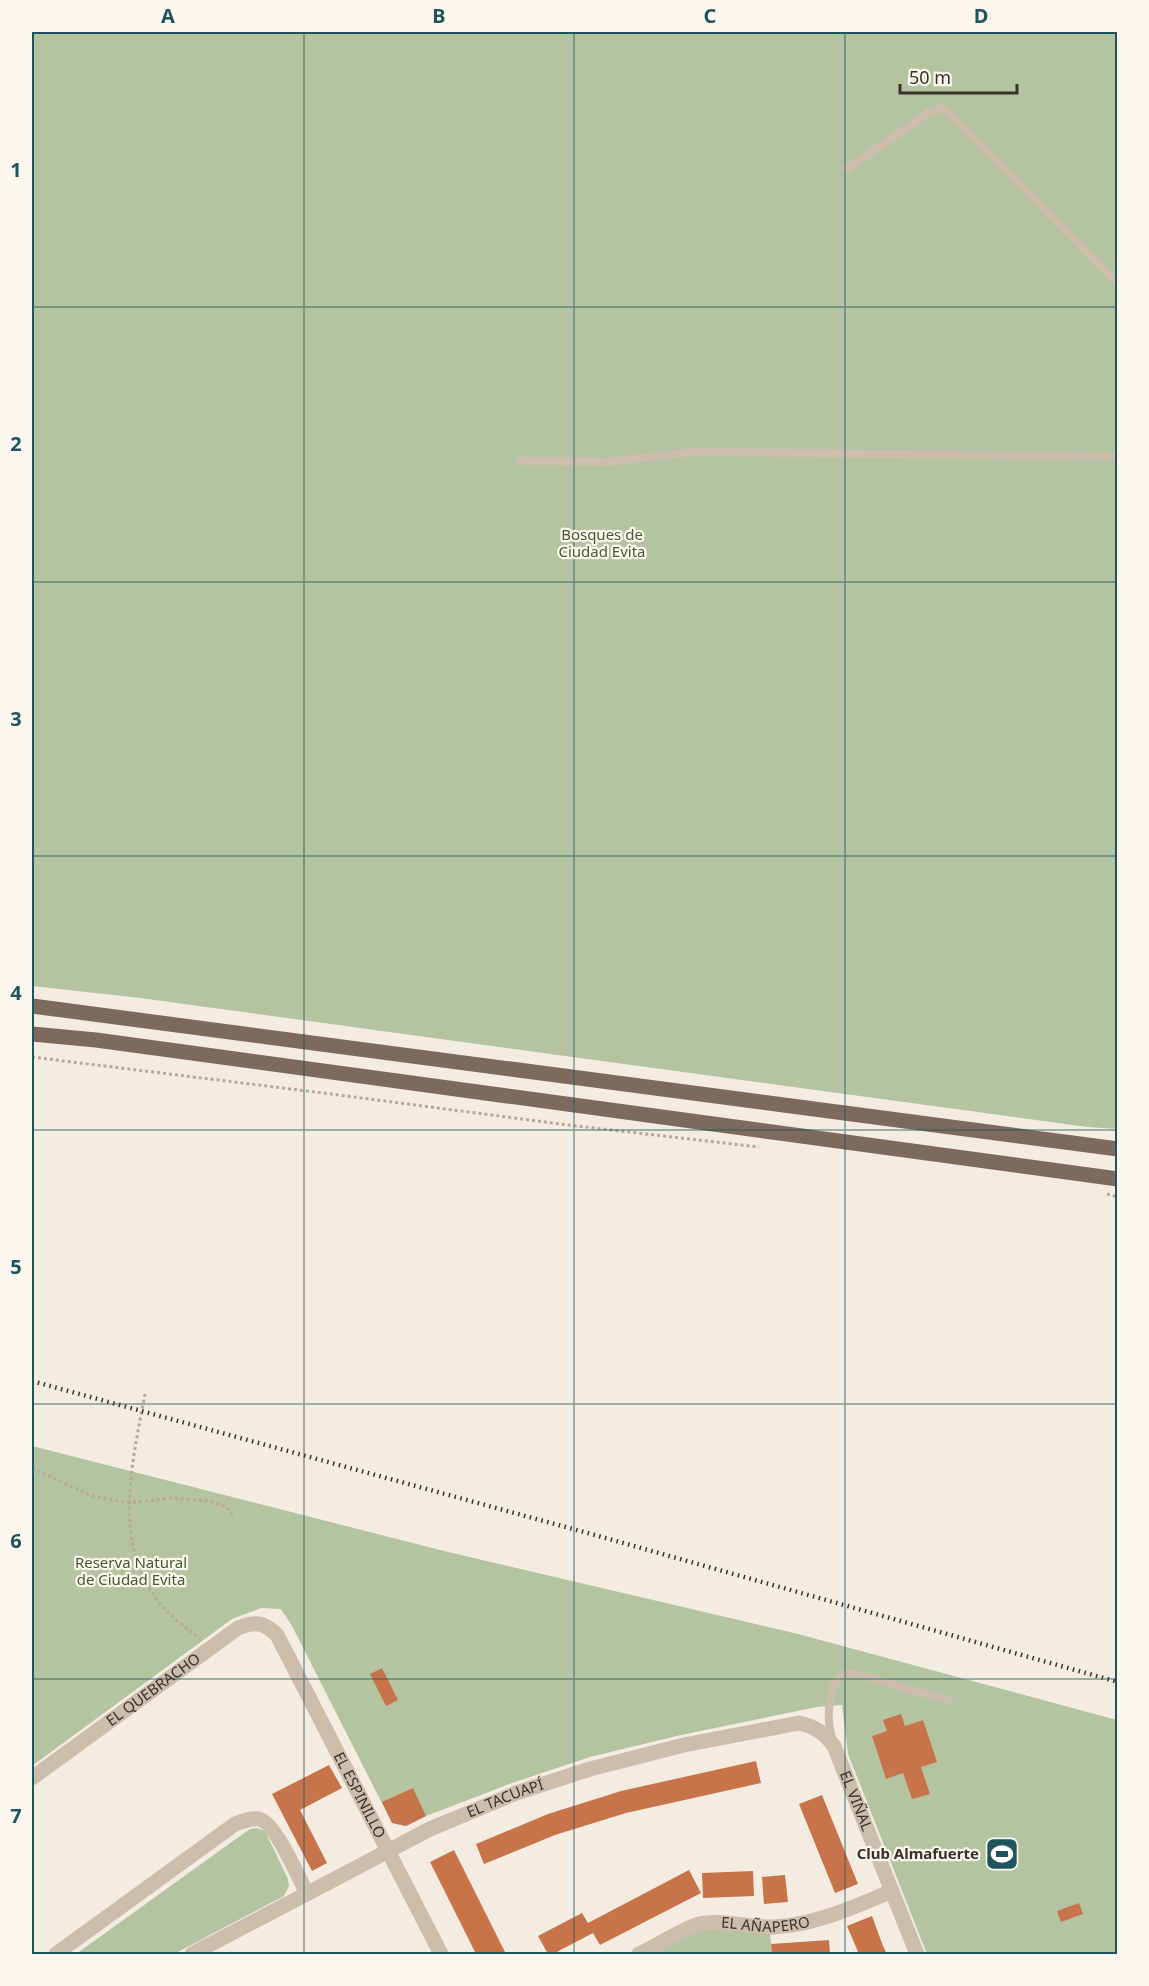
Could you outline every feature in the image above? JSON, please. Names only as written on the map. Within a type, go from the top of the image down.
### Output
[{"type":"main road","points":[[32,1006],[1118,1149]]},
{"type":"main road","points":[[32,1034],[120,1043],[1118,1179]]},
{"type":"street","name":"EL QUEBRACHO","points":[[32,1778],[238,1628],[251,1623],[260,1623],[278,1635]]},
{"type":"street","name":"EL ESPINILLO","points":[[278,1635],[441,1954]]},
{"type":"street","name":"EL TACUAPÍ","points":[[192,1954],[430,1829],[516,1793],[590,1769],[684,1745],[799,1723],[814,1727],[834,1746]]},
{"type":"street","name":"EL VIÑAL","points":[[834,1746],[917,1954]]},
{"type":"street","points":[[56,1954],[236,1824],[248,1820],[260,1819],[271,1827],[307,1894]]},
{"type":"street","name":"EL AÑAPERO","points":[[639,1954],[697,1924],[772,1927],[791,1925],[814,1921],[892,1891]]},
{"type":"lane","points":[[847,169],[931,111],[941,108],[948,112],[1118,283]]},
{"type":"lane","points":[[520,461],[608,462],[694,452],[1118,457]]},
{"type":"lane","points":[[834,1746],[828,1724],[829,1706],[834,1686],[845,1674],[856,1674],[948,1700]]},
{"type":"path","points":[[32,1057],[766,1148]]},
{"type":"path","points":[[1096,1192],[1118,1197]]},
{"type":"path","points":[[146,1394],[132,1466],[129,1503],[132,1549],[143,1578],[164,1609],[202,1641]]},
{"type":"path","points":[[32,1468],[92,1496],[129,1503],[170,1498],[210,1501],[227,1507],[234,1518]]},
{"type":"green space","name":"Bosques de Ciudad Evita","points":[[32,32],[1117,32],[1117,1129],[1087,1127],[140,998],[32,986]]},
{"type":"green space","name":"Reserva Natural de Ciudad Evita","points":[[32,1446],[448,1552],[798,1634],[1117,1720],[1117,1954],[927,1954],[848,1754],[842,1705],[817,1707],[681,1735],[590,1757],[512,1783],[406,1826],[392,1823],[292,1626],[281,1609],[261,1608],[232,1619],[32,1766]]},
{"type":"green space","points":[[257,1828],[265,1831],[288,1879],[289,1886],[284,1896],[174,1954],[76,1954],[250,1829]]},
{"type":"green space","points":[[699,1930],[770,1933],[772,1954],[653,1954]]},
{"type":"building","points":[[382,1668],[398,1700],[386,1706],[370,1674]]},
{"type":"building","points":[[901,1714],[905,1726],[923,1720],[937,1762],[921,1767],[930,1794],[912,1799],[903,1773],[886,1779],[872,1736],[887,1731],[883,1720]]},
{"type":"building","points":[[756,1761],[761,1783],[626,1813],[555,1835],[484,1864],[476,1844],[548,1814],[621,1791]]},
{"type":"building","points":[[329,1765],[342,1788],[300,1810],[327,1863],[312,1871],[272,1794]]},
{"type":"building","points":[[413,1788],[426,1816],[406,1826],[392,1823],[382,1802]]},
{"type":"building","points":[[822,1795],[858,1884],[835,1893],[799,1804]]},
{"type":"building","points":[[454,1850],[506,1954],[476,1954],[430,1862]]},
{"type":"building","points":[[689,1870],[701,1893],[600,1945],[593,1933],[553,1954],[548,1954],[538,1936],[582,1913],[588,1923]]},
{"type":"building","points":[[753,1871],[754,1896],[703,1898],[702,1873]]},
{"type":"building","points":[[785,1875],[788,1902],[764,1904],[762,1877]]},
{"type":"building","points":[[1079,1903],[1083,1914],[1061,1922],[1057,1911]]},
{"type":"building","points":[[872,1916],[887,1954],[859,1954],[847,1926]]},
{"type":"building","points":[[829,1940],[830,1954],[772,1954],[771,1944]]},
{"type":"railway","points":[[32,1381],[584,1532],[1118,1682]]},
{"type":"place","name":"Club Almafuerte","points":[[1002,1854]]}]
